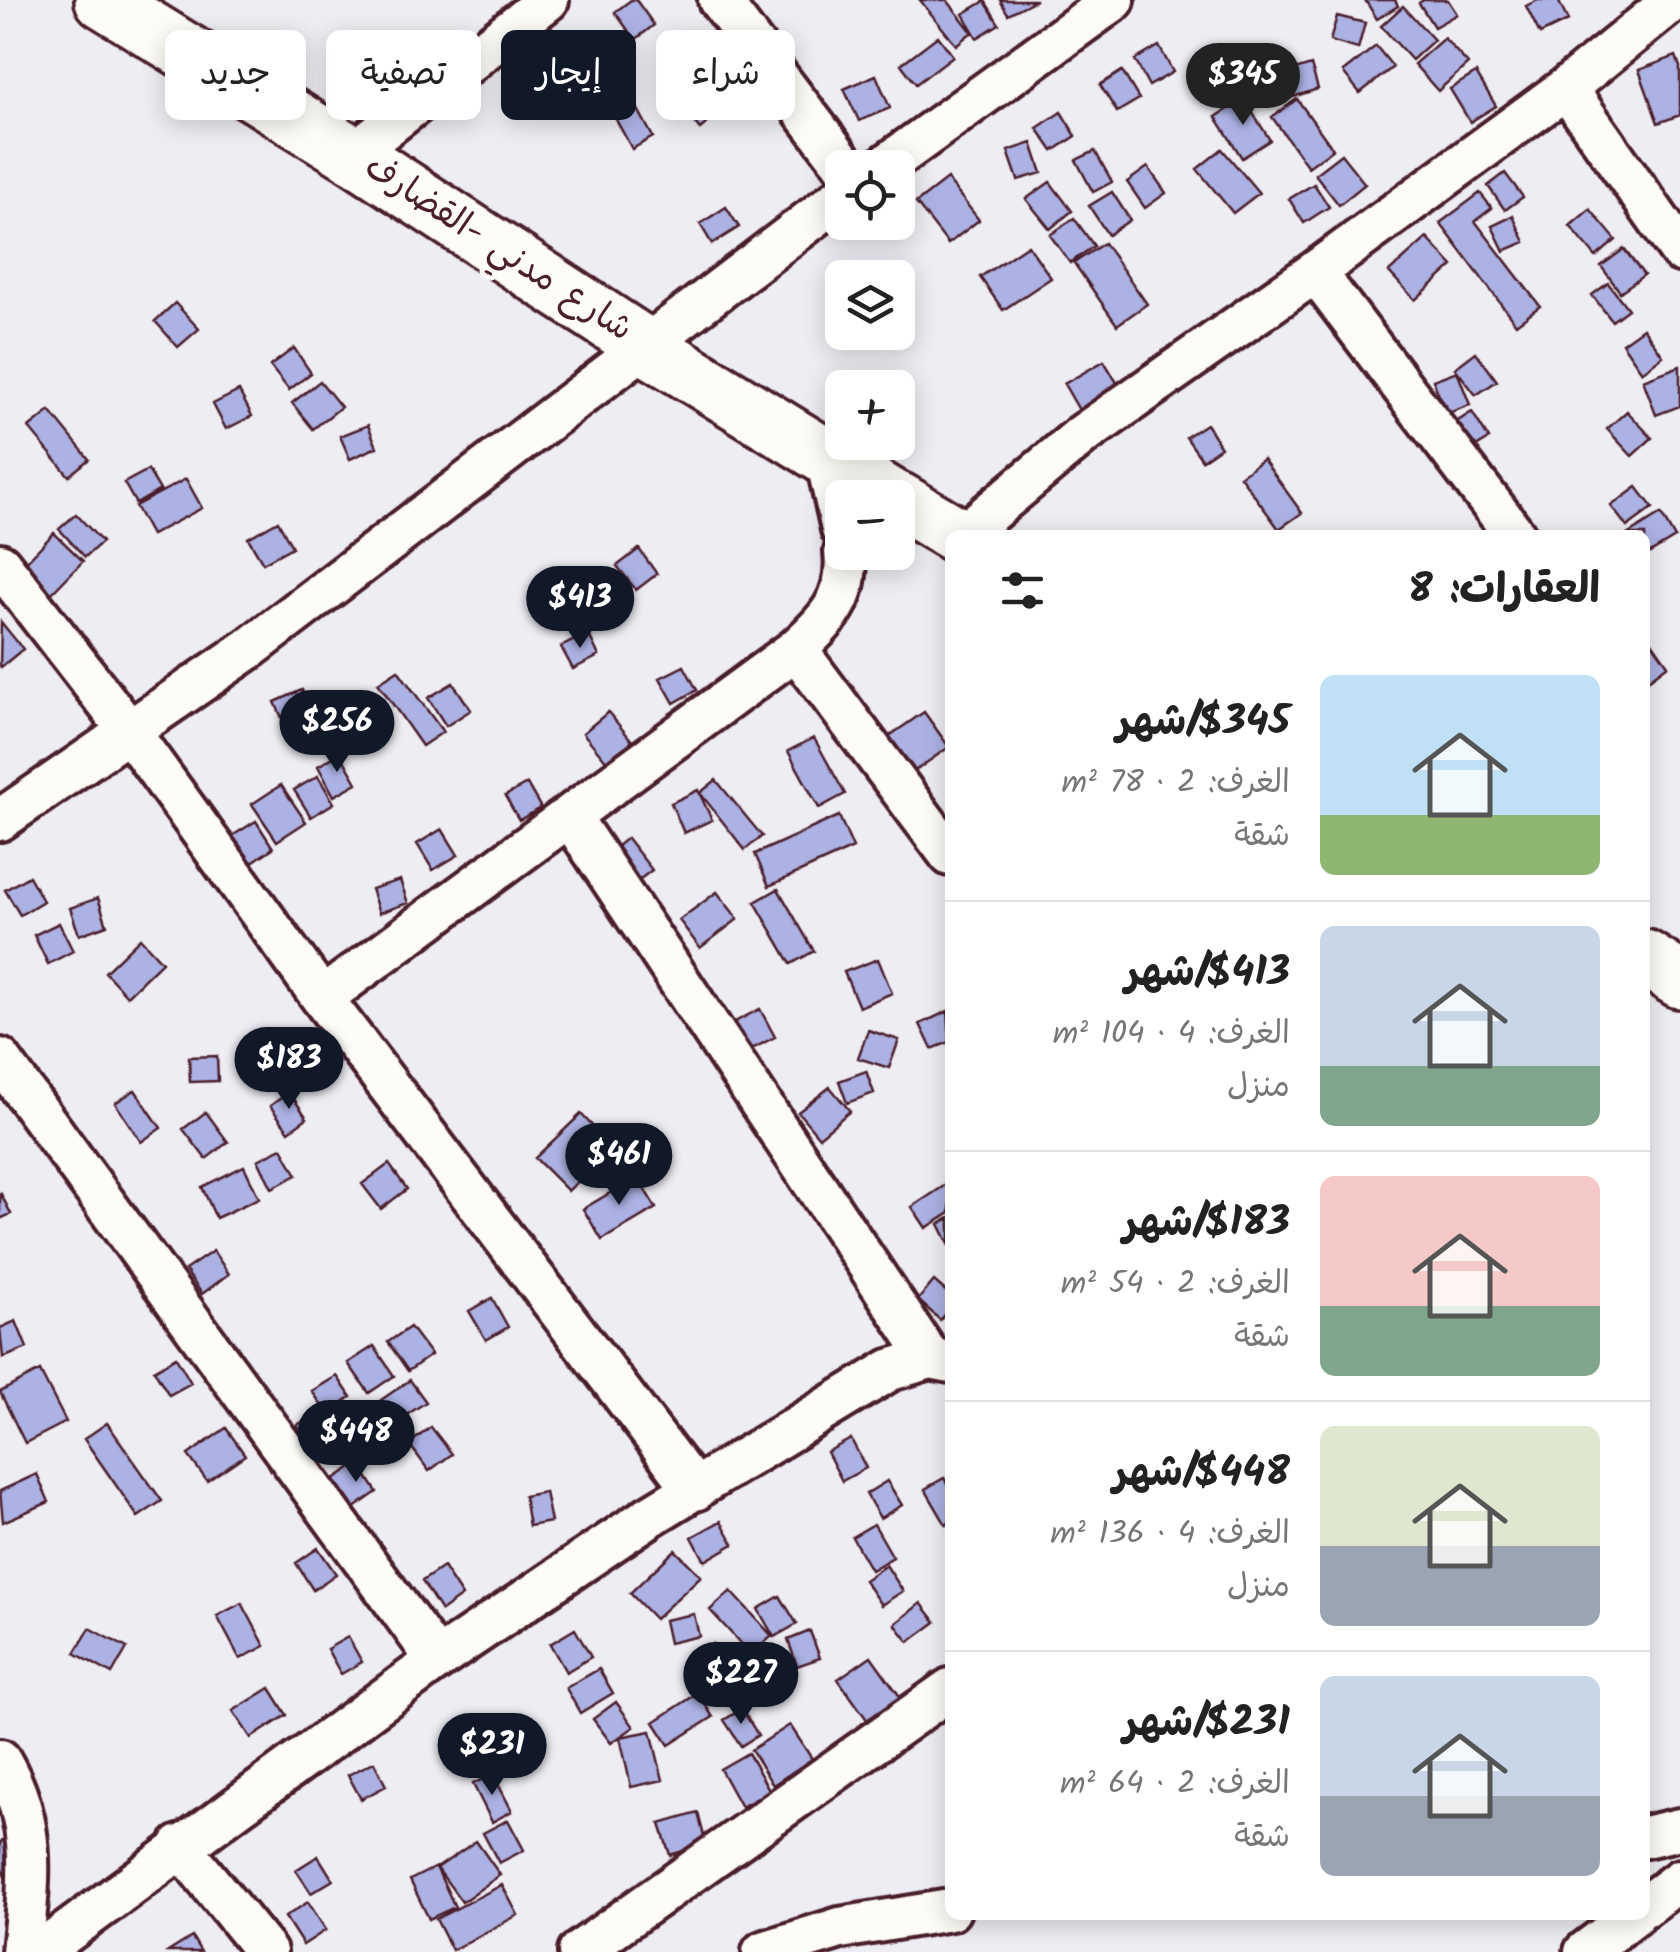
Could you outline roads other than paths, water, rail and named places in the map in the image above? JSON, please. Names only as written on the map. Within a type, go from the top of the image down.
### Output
[{"type":"highway","name":"شارع مدني -القضارف","points":[[103,0],[352,154],[644,346],[825,457]]},
{"type":"highway","name":"شارع مدني -القضارف","points":[[829,460],[863,480]]},
{"type":"highway","name":"شارع مدني -القضارف","points":[[915,510],[951,530]]},
{"type":"highway","points":[[1650,961],[1680,980]]},
{"type":"street","points":[[352,154],[548,0]]},
{"type":"street","points":[[719,0],[833,150]]},
{"type":"street","points":[[907,150],[1114,0]]},
{"type":"street","points":[[966,530],[1081,436],[1315,272],[1566,88],[1674,0]]},
{"type":"street","points":[[1566,88],[1680,251]]},
{"type":"street","points":[[0,820],[250,648],[825,209]]},
{"type":"street","points":[[1315,272],[1510,530]]},
{"type":"street","points":[[0,564],[130,730],[322,998],[695,1490]]},
{"type":"street","points":[[322,998],[796,650],[814,633],[842,594],[847,570]]},
{"type":"street","points":[[796,650],[945,848]]},
{"type":"street","points":[[40,1952],[437,1660],[695,1490],[890,1370],[940,1360],[572,818]]},
{"type":"street","points":[[0,1059],[437,1660]]},
{"type":"street","points":[[579,1952],[945,1693]]},
{"type":"street","points":[[0,1760],[22,1806],[28,1842],[22,1952]]},
{"type":"street","points":[[1650,1837],[1680,1828]]},
{"type":"street","points":[[180,1846],[266,1952]]},
{"type":"street","points":[[1650,1902],[1680,1880]]},
{"type":"street","points":[[763,1952],[840,1928],[945,1911]]},
{"type":"street","points":[[1585,1952],[1627,1920]]}]
